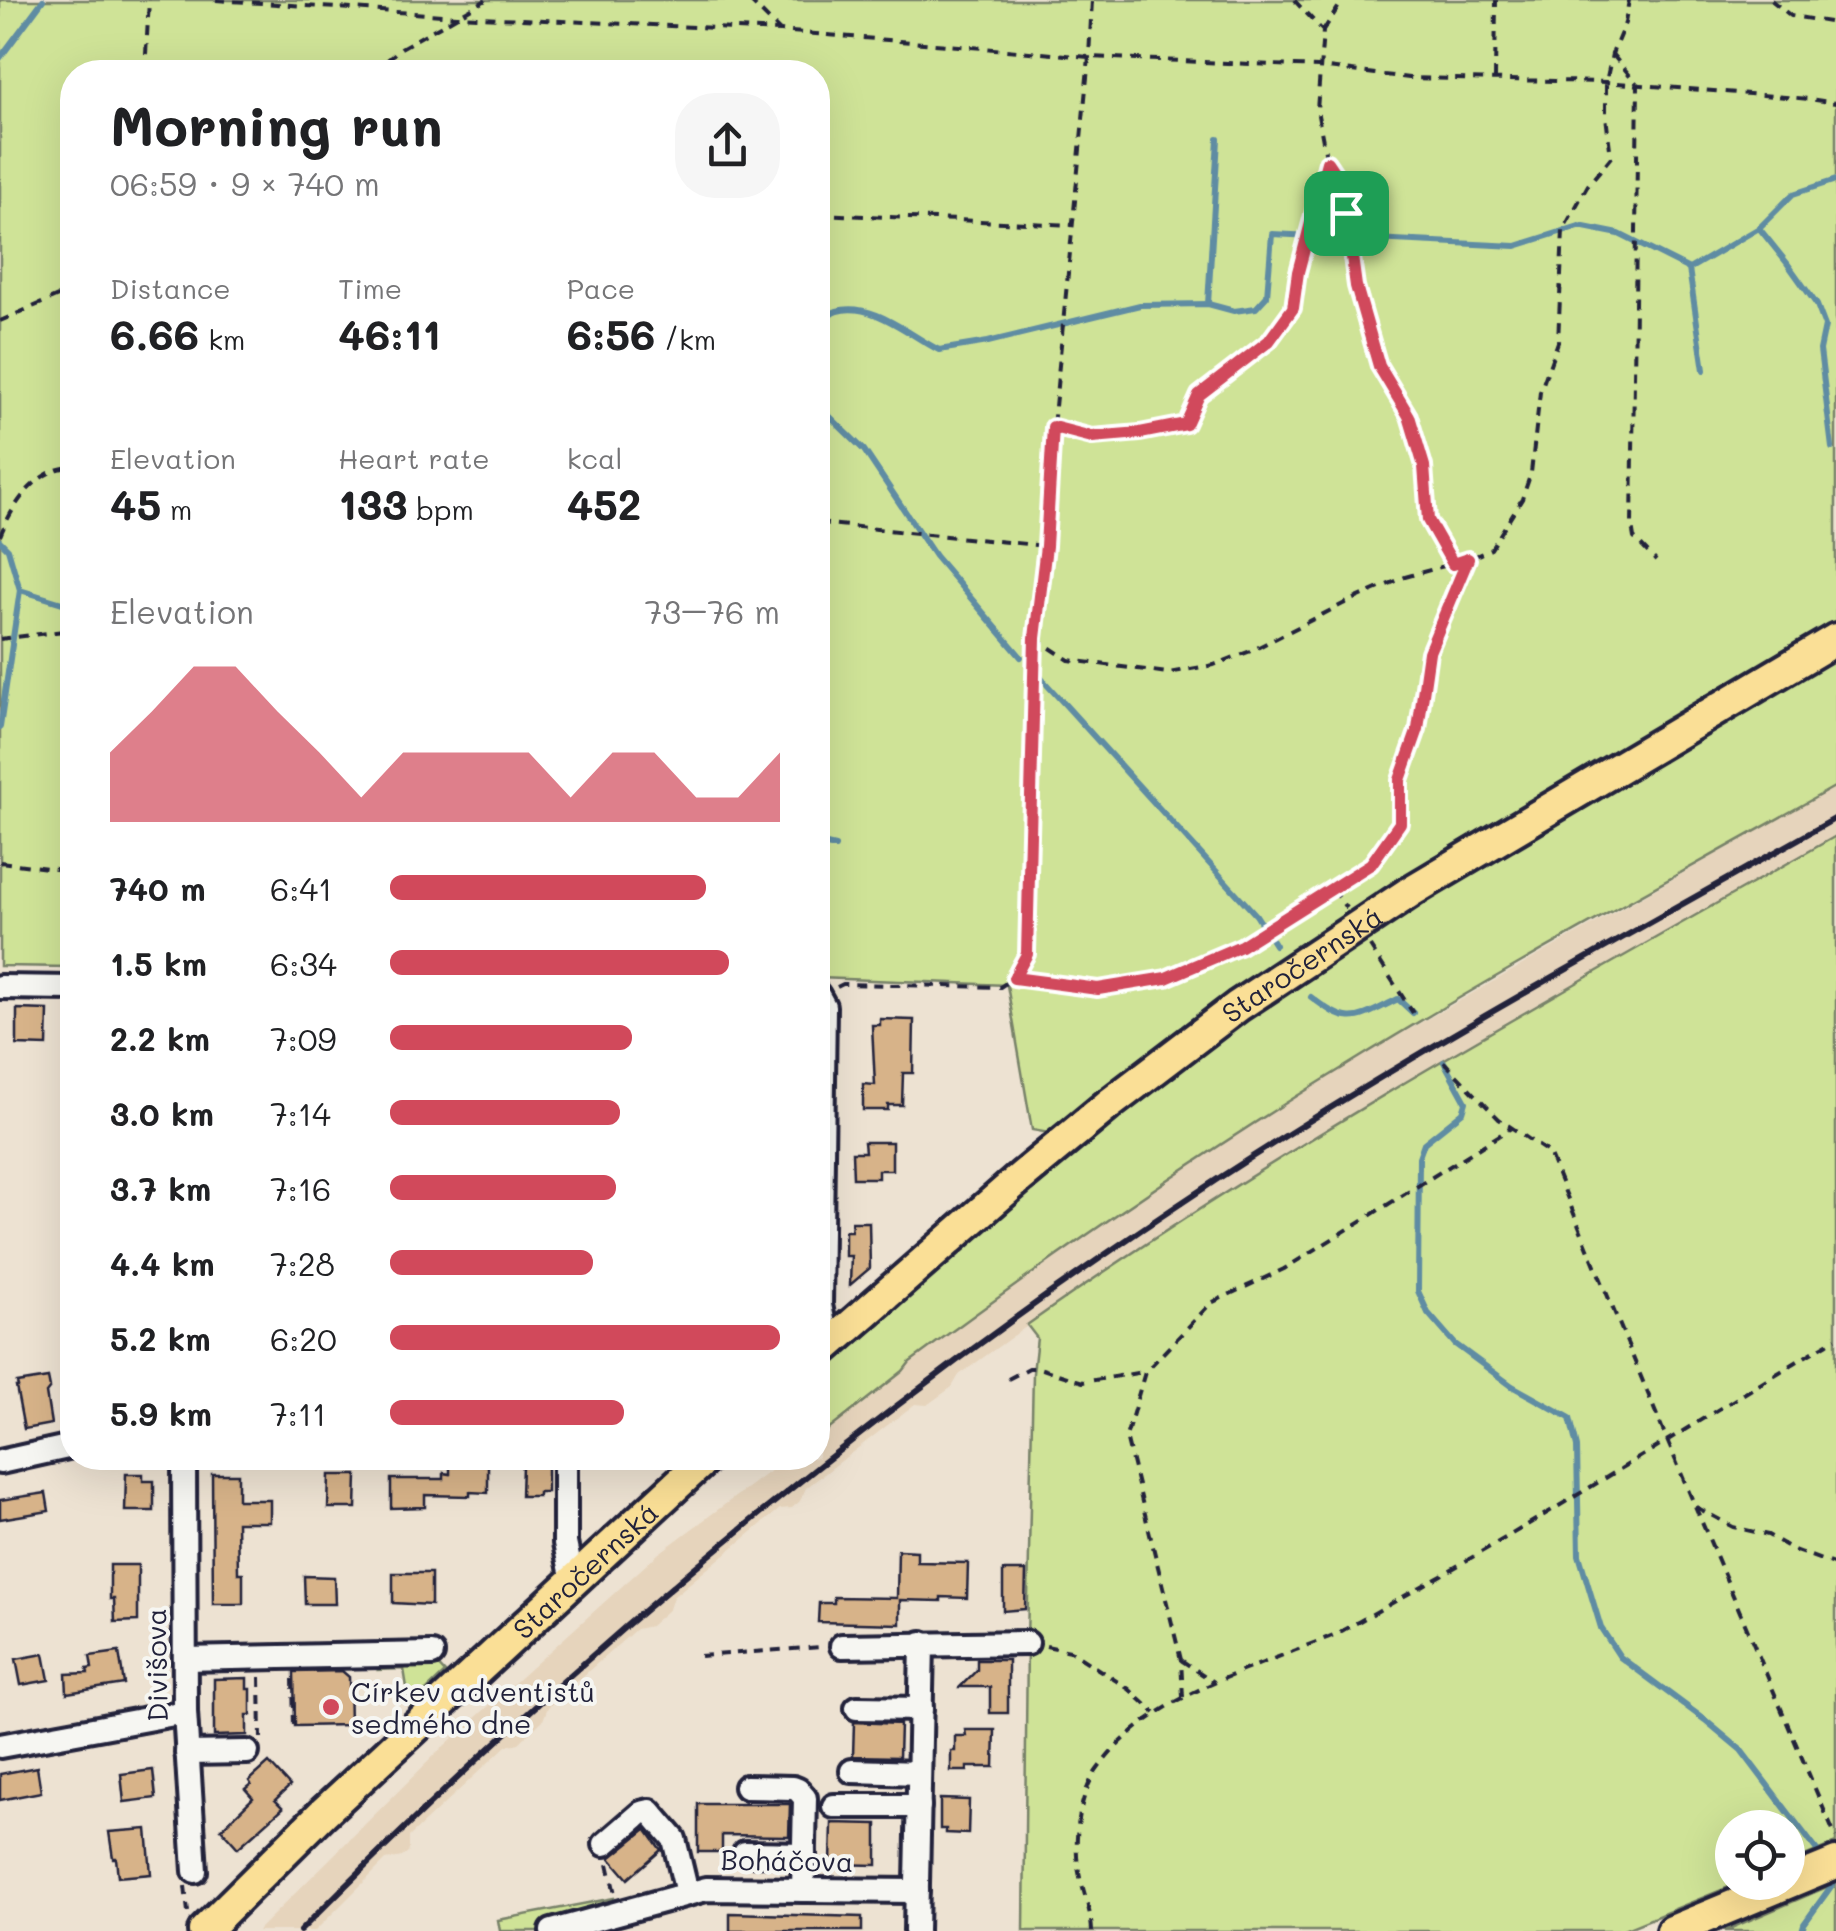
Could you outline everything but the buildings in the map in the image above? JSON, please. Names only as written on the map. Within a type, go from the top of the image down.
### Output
[{"type":"main road","name":"Staročernská","points":[[830,1343],[1020,1177],[1238,1006],[1491,842],[1836,640]]},
{"type":"main road","name":"Staročernská","points":[[204,1931],[323,1813],[693,1470]]},
{"type":"main road","points":[[1672,1931],[1836,1862]]},
{"type":"street","points":[[0,987],[60,988]]},
{"type":"street","points":[[0,1462],[60,1456]]},
{"type":"street","name":"Divišova","points":[[184,1470],[185,1712],[195,1871]]},
{"type":"street","points":[[565,1470],[564,1543],[572,1581]]},
{"type":"street","points":[[842,1646],[1027,1642]]},
{"type":"street","points":[[916,1931],[922,1643]]},
{"type":"street","points":[[186,1659],[432,1654]]},
{"type":"street","points":[[856,1708],[921,1710]]},
{"type":"street","points":[[0,1746],[185,1712]]},
{"type":"street","points":[[188,1753],[254,1745]]},
{"type":"street","points":[[852,1771],[919,1773]]},
{"type":"street","points":[[746,1787],[793,1788],[802,1793],[806,1803],[803,1890]]},
{"type":"street","points":[[834,1806],[918,1806]]},
{"type":"street","points":[[605,1844],[641,1813],[650,1811],[674,1839],[687,1893]]},
{"type":"street","points":[[745,1853],[804,1854]]},
{"type":"street","name":"Boháčova","points":[[552,1931],[608,1921],[687,1893],[718,1888],[917,1891]]},
{"type":"path","points":[[146,60],[149,0]]},
{"type":"path","points":[[216,0],[780,31],[1089,57],[1319,67],[1408,78],[1606,82],[1836,103]]},
{"type":"path","points":[[388,60],[486,0]]},
{"type":"path","points":[[748,0],[780,31]]},
{"type":"path","points":[[830,990],[843,984],[1000,988],[1014,978],[1027,954],[1035,638],[1092,0]]},
{"type":"path","points":[[1294,0],[1323,31]]},
{"type":"path","points":[[1342,0],[1323,31],[1319,67],[1317,110],[1327,162],[1335,174],[1346,213],[1356,286],[1379,366],[1409,416],[1424,466],[1428,520],[1453,564]]},
{"type":"path","points":[[1495,79],[1496,0]]},
{"type":"path","points":[[1035,638],[1069,660],[1168,672],[1214,665],[1406,577],[1491,549],[1522,498],[1531,473],[1540,392],[1558,342],[1563,230],[1588,184],[1611,157],[1606,82],[1612,54],[1626,24],[1629,0]]},
{"type":"path","points":[[1772,0],[1790,16],[1836,23]]},
{"type":"path","points":[[1612,54],[1638,86],[1632,526],[1634,538],[1656,562]]},
{"type":"path","points":[[1053,427],[1092,437],[1186,424],[1199,395],[1269,341],[1293,308],[1298,272],[1327,162]]},
{"type":"path","points":[[830,214],[1073,224]]},
{"type":"path","points":[[0,321],[60,295]]},
{"type":"path","points":[[0,536],[10,511],[32,484],[60,469]]},
{"type":"path","points":[[830,525],[1046,546]]},
{"type":"path","points":[[1014,978],[1098,989],[1166,978],[1241,946],[1371,864],[1400,823],[1400,780],[1418,729],[1429,652],[1468,559]]},
{"type":"path","points":[[0,639],[60,632]]},
{"type":"path","points":[[0,862],[60,869]]},
{"type":"path","points":[[1358,926],[1413,1014]]},
{"type":"path","points":[[1444,1062],[1499,1119],[1549,1153],[1836,1838]]},
{"type":"path","points":[[1183,1696],[1181,1660],[1126,1437],[1145,1372],[1211,1302],[1284,1269],[1511,1128]]},
{"type":"path","points":[[1092,1931],[1091,1912],[1078,1870],[1078,1819],[1095,1772],[1126,1737],[1155,1713],[1183,1696],[1339,1632],[1440,1576],[1836,1338]]},
{"type":"path","points":[[1008,1379],[1029,1368],[1083,1382],[1145,1372]]},
{"type":"path","points":[[1696,1507],[1733,1526],[1768,1536],[1796,1552],[1836,1565]]},
{"type":"path","points":[[1027,1642],[1070,1651],[1129,1689],[1155,1713]]},
{"type":"path","points":[[700,1656],[842,1646]]},
{"type":"path","points":[[254,1745],[260,1658]]},
{"type":"path","points":[[1181,1660],[1215,1682]]},
{"type":"path","points":[[293,1672],[294,1730]]},
{"type":"path","points":[[251,1694],[260,1694]]},
{"type":"path","points":[[605,1844],[608,1921]]},
{"type":"shaded area","points":[[1836,786],[1836,836],[1372,1101],[1091,1280],[959,1375],[952,1387],[927,1405],[915,1404],[830,1470],[830,1429],[903,1371],[909,1362],[1055,1255],[1350,1063]]},
{"type":"shaded area","points":[[829,1470],[806,1488],[792,1508],[780,1509],[673,1597],[669,1609],[650,1626],[636,1629],[548,1707],[543,1720],[519,1743],[506,1746],[409,1837],[409,1851],[402,1857],[386,1860],[315,1931],[257,1931],[444,1746],[658,1554],[770,1471]]},
{"type":"green space","points":[[0,0],[1836,0],[1836,621],[1429,860],[1229,993],[1049,1133],[1032,1130],[1007,985],[830,978],[830,60],[60,60],[60,967],[0,966]]},
{"type":"green space","points":[[1836,658],[1836,786],[1469,992],[1236,1135],[963,1323],[830,1429],[830,1362],[895,1303],[1119,1118],[1248,1019],[1446,888]]},
{"type":"green space","points":[[1836,836],[1836,1843],[1805,1856],[1805,1810],[1715,1810],[1715,1893],[1621,1931],[1024,1931],[1027,1642],[1037,1338],[1027,1325],[1324,1131]]},
{"type":"green space","points":[[434,1661],[445,1673],[410,1706],[404,1669],[378,1670],[380,1665]]},
{"type":"green space","points":[[1836,1883],[1836,1931],[1724,1931],[1796,1900],[1805,1900],[1805,1896]]},
{"type":"green space","points":[[614,1898],[617,1911],[592,1912],[538,1931],[500,1931],[498,1920]]},
{"type":"waterway","points":[[0,58],[43,0]]},
{"type":"waterway","points":[[1208,304],[1218,139]]},
{"type":"waterway","points":[[830,314],[850,309],[877,315],[939,350],[1140,305],[1208,304],[1234,311],[1256,308],[1267,296],[1272,234],[1516,246],[1579,226],[1619,234],[1689,269],[1759,228],[1793,194],[1836,180]]},
{"type":"waterway","points":[[1759,228],[1817,305],[1825,326],[1820,350],[1832,448]]},
{"type":"waterway","points":[[1689,269],[1704,370]]},
{"type":"waterway","points":[[830,417],[864,450],[935,556],[1021,657]]},
{"type":"waterway","points":[[0,541],[8,549],[20,590],[0,727]]},
{"type":"waterway","points":[[20,590],[60,602]]},
{"type":"waterway","points":[[1040,677],[1256,915],[1275,945]]},
{"type":"waterway","points":[[830,846],[835,847]]},
{"type":"waterway","points":[[1311,997],[1345,1017],[1362,1016],[1398,999],[1413,1013]]},
{"type":"waterway","points":[[1444,1062],[1466,1102],[1463,1112],[1424,1143],[1419,1157],[1418,1291],[1428,1313],[1455,1344],[1512,1386],[1570,1418],[1577,1447],[1579,1555],[1601,1628],[1620,1657],[1741,1750],[1822,1857]]},
{"type":"waterway","points":[[1802,1931],[1835,1881]]},
{"type":"railway","points":[[830,1458],[972,1349],[1216,1180],[1523,994],[1836,818]]},
{"type":"railway","points":[[300,1931],[514,1726],[625,1627],[815,1470]]},
{"type":"place","name":"Církev adventistů sedmého dne","points":[[331,1707]]},
{"type":"route","points":[[1327,162],[1335,174],[1346,213],[1356,286],[1379,366],[1409,416],[1424,466],[1428,520],[1453,564],[1468,559],[1429,652],[1418,729],[1400,780],[1400,823],[1371,864],[1334,889],[1241,946],[1166,978],[1098,989],[1014,978],[1027,954],[1035,638],[1046,546],[1053,427],[1092,437],[1186,424],[1199,395],[1269,341],[1293,308],[1298,272],[1327,162]]}]
